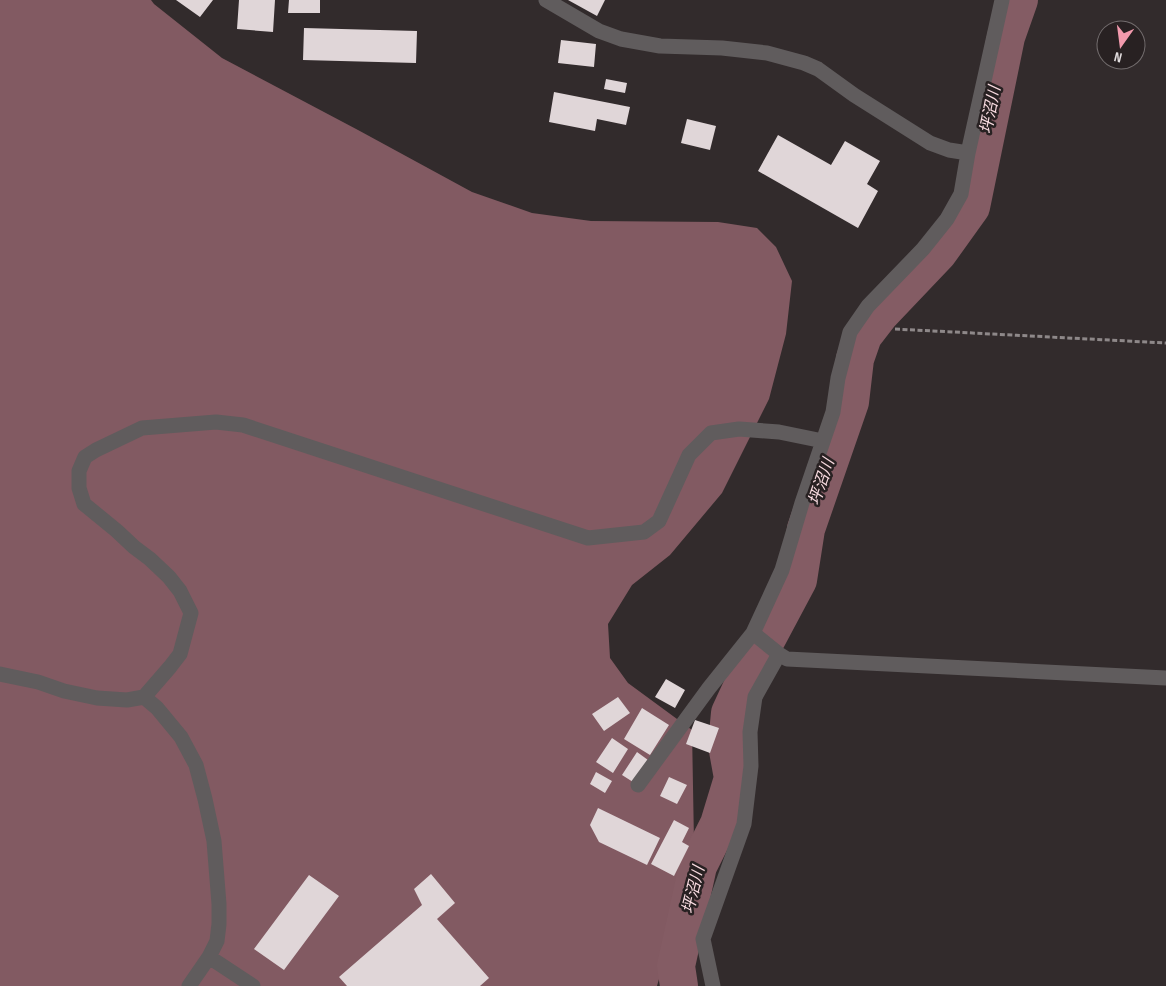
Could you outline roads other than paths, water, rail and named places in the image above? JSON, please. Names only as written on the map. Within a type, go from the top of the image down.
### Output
[{"type":"street","points":[[546,0],[599,31],[621,39],[660,46],[722,48],[767,53],[818,69],[854,95],[930,143],[949,150],[968,153]]},
{"type":"street","points":[[638,785],[709,688],[756,635],[782,570],[833,412],[838,378],[850,332],[868,306],[923,249],[947,219],[961,194],[968,153],[1002,0]]},
{"type":"street","points":[[0,674],[97,698],[127,700],[144,697],[180,654],[191,613],[180,591],[150,558],[134,547],[84,504],[79,488],[80,471],[85,458],[96,450],[142,428],[216,422],[243,425],[588,538],[644,532],[659,521],[689,455],[711,434],[739,429],[780,432],[823,441]]},
{"type":"street","points":[[756,635],[775,651],[787,658],[1166,678]]},
{"type":"street","points":[[713,986],[703,939],[744,824],[751,766],[750,732],[755,696],[775,651]]},
{"type":"street","points":[[144,697],[157,708],[181,737],[196,765],[206,799],[214,841],[220,924],[217,941],[209,957],[189,986]]},
{"type":"street","points":[[209,957],[253,986]]},
{"type":"waterway","name":"坪沼川","points":[[679,986],[676,966],[698,866],[719,824],[733,778],[727,745],[730,713],[749,672],[798,580],[806,529],[850,402],[855,359],[863,336],[880,314],[938,253],[971,207],[1006,37],[1019,0]]}]
